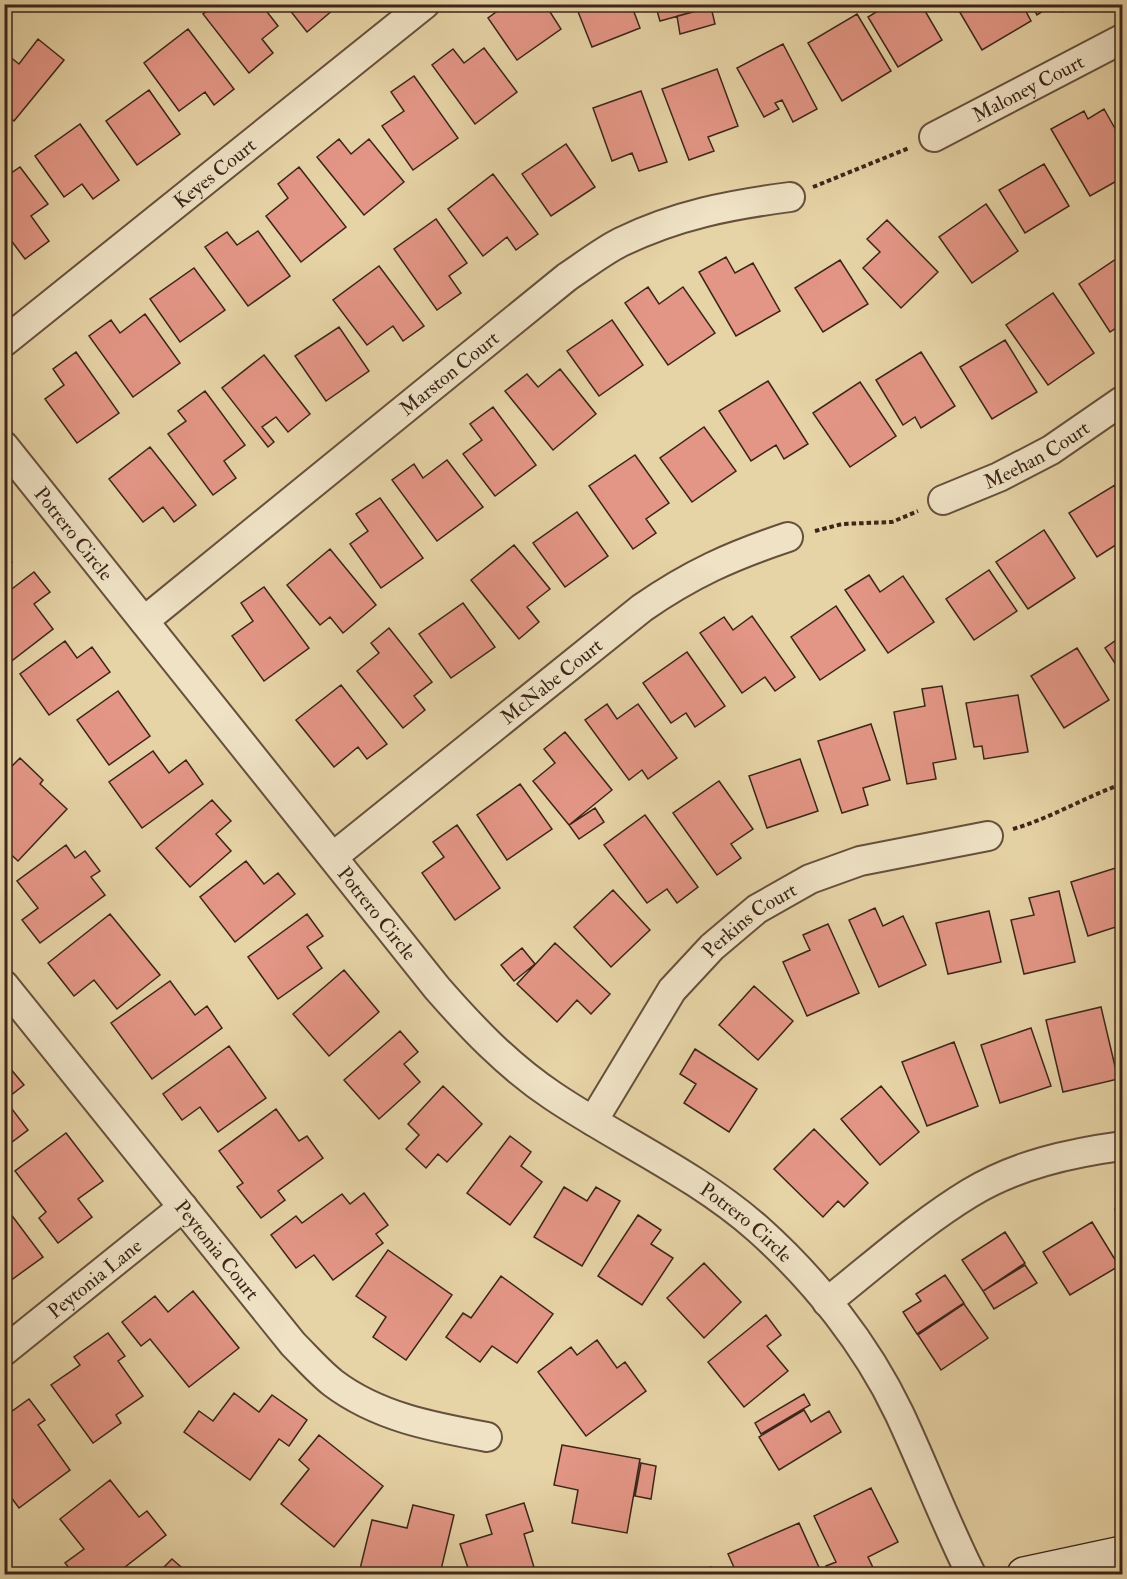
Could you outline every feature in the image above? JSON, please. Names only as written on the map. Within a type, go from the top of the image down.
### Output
[{"type":"street","name":"Keyes Court","points":[[4,342],[424,4]]},
{"type":"street","name":"Maloney Court","points":[[934,136],[1122,39]]},
{"type":"street","name":"Marston Court","points":[[144,621],[567,277],[620,242],[670,221],[725,205],[790,197]]},
{"type":"street","name":"Meehan Court","points":[[943,500],[999,477],[1051,450],[1122,401]]},
{"type":"street","name":"Potrero Circle","points":[[4,446],[334,856],[437,988],[487,1044],[551,1095],[696,1183],[758,1229],[827,1302],[860,1346],[898,1411],[971,1575]]},
{"type":"street","name":"McNabe Court","points":[[334,856],[642,608],[686,578],[736,555],[788,537]]},
{"type":"street","name":"Perkins Court","points":[[593,1121],[672,990],[712,947],[757,909],[810,879],[860,861],[988,836]]},
{"type":"street","name":"Peytonia Court","points":[[4,985],[293,1344],[333,1383],[380,1411],[428,1426],[487,1437]]},
{"type":"street","points":[[827,1302],[926,1223],[971,1192],[1020,1170],[1075,1153],[1122,1146]]},
{"type":"street","name":"Peytonia Lane","points":[[4,1351],[183,1207]]},
{"type":"street","points":[[1024,1575],[1122,1553]]},
{"type":"path","points":[[790,197],[934,136]]},
{"type":"path","points":[[788,537],[842,524],[892,522],[943,500]]},
{"type":"path","points":[[988,836],[1041,821],[1084,797],[1122,784]]},
{"type":"building","points":[[216,4],[261,4],[278,26],[262,39],[273,53],[249,73],[203,14]]},
{"type":"building","points":[[285,4],[340,4],[307,32]]},
{"type":"building","points":[[507,4],[545,4],[561,29],[517,60],[488,18]]},
{"type":"building","points":[[575,4],[631,4],[640,28],[592,47]]},
{"type":"building","points":[[655,4],[710,4],[711,7],[660,21]]},
{"type":"building","points":[[889,4],[921,4],[942,40],[898,67],[868,17]]},
{"type":"building","points":[[955,4],[1022,4],[1031,21],[982,50]]},
{"type":"building","points":[[1031,4],[1054,4],[1037,15]]},
{"type":"building","points":[[1057,4],[1074,4],[1062,12]]},
{"type":"building","points":[[711,7],[715,24],[680,34],[677,16]]},
{"type":"building","points":[[857,14],[891,71],[842,101],[808,43]]},
{"type":"building","points":[[188,29],[234,89],[214,105],[205,92],[179,111],[144,63]]},
{"type":"building","points":[[38,39],[64,60],[14,121],[4,113],[4,52],[19,64]]},
{"type":"building","points":[[783,44],[817,109],[793,122],[782,100],[775,103],[779,109],[764,117],[737,68]]},
{"type":"building","points":[[484,48],[517,92],[475,124],[432,65],[453,49],[464,63]]},
{"type":"building","points":[[717,69],[738,126],[708,137],[714,151],[689,160],[662,89]]},
{"type":"building","points":[[414,76],[458,138],[413,170],[382,126],[404,111],[391,92]]},
{"type":"building","points":[[149,90],[180,134],[137,165],[106,121]]},
{"type":"building","points":[[641,91],[667,162],[639,171],[632,153],[612,161],[593,108]]},
{"type":"building","points":[[1104,109],[1122,141],[1122,178],[1090,196],[1051,129],[1084,111],[1088,119]]},
{"type":"building","points":[[80,124],[119,180],[93,199],[82,184],[64,197],[35,156]]},
{"type":"building","points":[[339,139],[351,154],[369,139],[404,182],[364,215],[317,157]]},
{"type":"building","points":[[566,144],[595,187],[551,216],[522,174]]},
{"type":"building","points":[[1044,164],[1069,206],[1025,233],[999,190]]},
{"type":"building","points":[[20,167],[48,204],[31,216],[49,241],[25,259],[4,231],[4,178]]},
{"type":"building","points":[[299,167],[346,227],[301,262],[266,216],[288,198],[278,184]]},
{"type":"building","points":[[493,174],[538,234],[516,250],[507,237],[483,256],[448,209]]},
{"type":"building","points":[[986,204],[1018,251],[972,283],[939,237]]},
{"type":"building","points":[[436,219],[467,263],[449,276],[461,293],[437,310],[394,249]]},
{"type":"building","points":[[887,220],[938,272],[901,308],[863,268],[880,252],[867,239]]},
{"type":"building","points":[[258,231],[290,276],[248,306],[205,247],[227,232],[237,245]]},
{"type":"building","points":[[1122,255],[1122,324],[1110,332],[1079,284]]},
{"type":"building","points":[[726,257],[735,273],[753,263],[780,311],[736,336],[699,272]]},
{"type":"building","points":[[840,260],[868,304],[823,332],[795,288]]},
{"type":"building","points":[[379,266],[424,326],[403,341],[393,326],[367,345],[333,300]]},
{"type":"building","points":[[194,268],[225,310],[180,342],[150,299]]},
{"type":"building","points":[[648,287],[659,304],[683,287],[715,333],[668,365],[625,303]]},
{"type":"building","points":[[1053,293],[1094,353],[1048,385],[1006,325]]},
{"type":"building","points":[[145,314],[180,363],[133,397],[89,336],[111,320],[120,333]]},
{"type":"building","points":[[612,320],[643,365],[599,396],[567,351]]},
{"type":"building","points":[[339,327],[369,371],[326,401],[295,356]]},
{"type":"building","points":[[1005,340],[1037,392],[992,419],[960,367]]},
{"type":"building","points":[[76,352],[119,413],[77,443],[45,399],[64,385],[53,369]]},
{"type":"building","points":[[921,352],[955,406],[921,428],[915,417],[903,425],[876,380]]},
{"type":"building","points":[[264,355],[310,414],[288,432],[276,417],[262,427],[274,442],[268,447],[222,388]]},
{"type":"building","points":[[560,369],[596,414],[553,450],[505,391],[527,374],[538,387]]},
{"type":"building","points":[[768,381],[808,444],[784,459],[776,445],[751,461],[719,411]]},
{"type":"building","points":[[860,382],[896,436],[850,467],[813,413]]},
{"type":"building","points":[[205,391],[245,445],[224,461],[236,478],[213,495],[168,434],[186,421],[178,411]]},
{"type":"building","points":[[493,407],[536,465],[495,496],[463,454],[482,440],[470,424]]},
{"type":"building","points":[[704,427],[736,471],[692,502],[660,458]]},
{"type":"building","points":[[150,447],[196,505],[174,522],[163,507],[143,522],[109,479]]},
{"type":"building","points":[[635,455],[669,503],[646,519],[656,533],[633,549],[589,486]]},
{"type":"building","points":[[447,460],[483,507],[437,541],[392,480],[414,464],[423,478]]},
{"type":"building","points":[[1115,485],[1122,496],[1122,541],[1097,557],[1069,513]]},
{"type":"building","points":[[380,498],[423,558],[381,588],[350,544],[368,531],[356,514]]},
{"type":"building","points":[[577,512],[608,556],[565,587],[533,543]]},
{"type":"building","points":[[1044,530],[1075,578],[1028,609],[996,562]]},
{"type":"building","points":[[514,545],[550,589],[527,607],[539,622],[519,639],[471,580]]},
{"type":"building","points":[[330,549],[376,605],[343,633],[330,617],[320,625],[287,585]]},
{"type":"building","points":[[4,551],[12,562],[4,568]]},
{"type":"building","points":[[989,570],[1017,611],[974,640],[946,599]]},
{"type":"building","points":[[34,572],[50,592],[34,604],[53,629],[9,663],[4,658],[4,595]]},
{"type":"building","points":[[869,575],[880,592],[903,576],[934,622],[888,653],[845,590]]},
{"type":"building","points":[[264,587],[309,648],[264,681],[232,636],[253,621],[241,603]]},
{"type":"building","points":[[463,603],[495,647],[451,678],[419,634]]},
{"type":"building","points":[[836,606],[865,650],[820,680],[791,637]]},
{"type":"building","points":[[752,616],[795,677],[775,691],[765,677],[742,693],[700,633],[724,617],[733,630]]},
{"type":"building","points":[[389,628],[432,682],[414,696],[425,710],[403,728],[357,671],[379,653],[371,643]]},
{"type":"building","points":[[1122,636],[1122,674],[1105,648]]},
{"type":"building","points":[[65,641],[77,658],[92,647],[110,672],[49,715],[20,674]]},
{"type":"building","points":[[1077,648],[1109,700],[1064,728],[1031,676]]},
{"type":"building","points":[[687,652],[725,706],[695,727],[686,713],[671,723],[643,683]]},
{"type":"building","points":[[341,685],[387,744],[367,759],[358,747],[334,767],[296,720]]},
{"type":"building","points":[[942,686],[956,759],[933,763],[936,779],[907,784],[894,712],[925,706],[922,689]]},
{"type":"building","points":[[118,691],[150,736],[109,765],[77,720]]},
{"type":"building","points":[[1018,695],[1028,752],[984,759],[982,746],[974,747],[966,703]]},
{"type":"building","points":[[607,704],[617,719],[638,704],[677,758],[648,779],[642,770],[629,780],[585,720]]},
{"type":"building","points":[[871,724],[890,780],[863,788],[868,805],[842,813],[818,741]]},
{"type":"building","points":[[565,732],[612,790],[569,825],[533,781],[555,763],[544,749]]},
{"type":"building","points":[[153,751],[169,773],[186,760],[203,784],[142,828],[109,782]]},
{"type":"building","points":[[20,758],[43,780],[40,784],[67,809],[18,861],[4,848],[4,774]]},
{"type":"building","points":[[800,759],[818,811],[767,828],[749,776]]},
{"type":"building","points":[[719,781],[753,829],[731,844],[741,858],[717,875],[673,813]]},
{"type":"building","points":[[520,784],[552,829],[507,860],[477,815]]},
{"type":"building","points":[[212,800],[231,821],[216,834],[231,851],[190,887],[156,848]]},
{"type":"building","points":[[595,808],[604,822],[579,839],[569,825]]},
{"type":"building","points":[[645,815],[698,887],[677,903],[667,889],[647,903],[604,845]]},
{"type":"building","points":[[457,825],[500,888],[455,920],[422,873],[444,857],[433,842]]},
{"type":"building","points":[[66,845],[75,858],[85,851],[100,871],[91,877],[105,895],[40,943],[22,920],[38,908],[17,881]]},
{"type":"building","points":[[246,861],[264,884],[278,873],[295,894],[235,942],[200,897]]},
{"type":"building","points":[[1122,866],[1122,925],[1088,936],[1071,882]]},
{"type":"building","points":[[613,890],[650,930],[611,967],[574,927]]},
{"type":"building","points":[[1059,891],[1075,962],[1024,974],[1011,920],[1034,915],[1029,898]]},
{"type":"building","points":[[875,908],[883,926],[903,916],[926,965],[879,987],[849,920]]},
{"type":"building","points":[[989,911],[1001,962],[948,974],[936,923]]},
{"type":"building","points":[[110,914],[160,975],[117,1009],[94,980],[74,996],[48,963]]},
{"type":"building","points":[[307,914],[323,936],[307,947],[322,968],[278,999],[248,957]]},
{"type":"building","points":[[828,924],[859,993],[807,1016],[783,962],[810,950],[803,935]]},
{"type":"building","points":[[555,943],[610,994],[591,1014],[577,1000],[557,1022],[517,984]]},
{"type":"building","points":[[522,948],[535,964],[514,981],[501,965]]},
{"type":"building","points":[[344,970],[379,1012],[329,1056],[293,1014]]},
{"type":"building","points":[[170,981],[195,1015],[207,1006],[222,1028],[152,1079],[111,1023]]},
{"type":"building","points":[[754,986],[793,1021],[758,1060],[719,1025]]},
{"type":"building","points":[[1101,1007],[1118,1079],[1063,1092],[1046,1020]]},
{"type":"building","points":[[1031,1028],[1051,1086],[1000,1103],[981,1045]]},
{"type":"building","points":[[400,1031],[418,1052],[404,1064],[420,1082],[379,1119],[344,1080]]},
{"type":"building","points":[[954,1042],[978,1106],[927,1126],[902,1062]]},
{"type":"building","points":[[229,1046],[266,1098],[218,1132],[200,1107],[182,1120],[163,1094]]},
{"type":"building","points":[[695,1049],[757,1089],[729,1132],[684,1103],[696,1084],[680,1074]]},
{"type":"building","points":[[4,1061],[24,1085],[5,1100],[28,1130],[4,1148]]},
{"type":"building","points":[[443,1086],[482,1124],[447,1162],[438,1154],[426,1168],[406,1149],[419,1135],[408,1124]]},
{"type":"building","points":[[881,1086],[919,1132],[880,1165],[841,1119]]},
{"type":"building","points":[[276,1109],[299,1141],[307,1136],[323,1158],[278,1191],[285,1200],[261,1218],[237,1187],[243,1183],[219,1151]]},
{"type":"building","points":[[814,1129],[868,1183],[844,1207],[838,1201],[823,1217],[774,1169]]},
{"type":"building","points":[[66,1133],[103,1181],[78,1199],[92,1217],[58,1243],[39,1218],[46,1212],[15,1171]]},
{"type":"building","points":[[510,1136],[531,1152],[521,1166],[542,1182],[510,1225],[467,1193]]},
{"type":"building","points":[[564,1187],[587,1201],[596,1187],[620,1201],[582,1266],[534,1237]]},
{"type":"building","points":[[364,1193],[388,1225],[376,1234],[383,1243],[333,1280],[314,1255],[296,1268],[271,1235],[296,1216],[302,1223],[342,1194],[350,1204]]},
{"type":"building","points":[[4,1205],[43,1257],[10,1281],[4,1274]]},
{"type":"building","points":[[1122,1205],[1122,1226],[1115,1209]]},
{"type":"building","points":[[638,1215],[661,1230],[651,1244],[673,1258],[642,1305],[598,1276]]},
{"type":"building","points":[[1092,1222],[1119,1266],[1070,1295],[1043,1252]]},
{"type":"building","points":[[1005,1232],[1025,1263],[983,1291],[962,1260]]},
{"type":"building","points":[[388,1250],[452,1295],[406,1360],[373,1337],[386,1317],[356,1296]]},
{"type":"building","points":[[704,1263],[741,1302],[704,1338],[667,1298]]},
{"type":"building","points":[[1025,1265],[1037,1283],[994,1309],[983,1291]]},
{"type":"building","points":[[945,1275],[964,1303],[917,1334],[903,1312],[921,1301],[916,1294]]},
{"type":"building","points":[[501,1276],[553,1314],[517,1363],[492,1346],[480,1362],[446,1337],[463,1313],[471,1318]]},
{"type":"building","points":[[193,1291],[239,1348],[189,1387],[150,1339],[141,1346],[122,1322],[155,1296],[168,1312]]},
{"type":"building","points":[[964,1304],[988,1338],[941,1370],[918,1335]]},
{"type":"building","points":[[766,1315],[781,1335],[767,1346],[788,1371],[744,1407],[708,1362]]},
{"type":"building","points":[[108,1333],[125,1356],[118,1361],[143,1396],[116,1415],[121,1423],[93,1443],[51,1385],[80,1365],[74,1357]]},
{"type":"building","points":[[597,1340],[617,1368],[625,1362],[646,1391],[586,1436],[538,1372],[571,1347],[577,1355]]},
{"type":"building","points":[[234,1393],[259,1412],[272,1395],[307,1420],[289,1446],[279,1439],[250,1480],[184,1432],[199,1411],[213,1421]]},
{"type":"building","points":[[804,1394],[810,1405],[761,1434],[755,1423]]},
{"type":"building","points":[[29,1399],[45,1420],[38,1425],[70,1470],[19,1508],[4,1488],[4,1443],[8,1440],[4,1435],[4,1417]]},
{"type":"building","points":[[804,1410],[811,1422],[829,1411],[841,1432],[779,1470],[759,1437]]},
{"type":"building","points":[[319,1435],[383,1486],[334,1547],[281,1504],[309,1469],[299,1460]]},
{"type":"building","points":[[562,1445],[640,1459],[627,1533],[572,1523],[578,1490],[554,1485]]},
{"type":"building","points":[[641,1463],[656,1466],[651,1499],[635,1496]]},
{"type":"building","points":[[110,1480],[139,1517],[147,1511],[166,1535],[116,1574],[74,1574],[65,1563],[84,1549],[60,1519]]},
{"type":"building","points":[[871,1488],[898,1542],[868,1557],[876,1574],[830,1574],[826,1566],[836,1562],[814,1516]]},
{"type":"building","points":[[524,1503],[533,1531],[524,1534],[536,1574],[470,1574],[460,1544],[492,1534],[486,1515]]},
{"type":"building","points":[[413,1505],[454,1515],[440,1574],[359,1573],[372,1520],[407,1528]]},
{"type":"building","points":[[799,1523],[822,1574],[737,1574],[728,1554]]},
{"type":"building","points":[[172,1559],[189,1574],[157,1574]]},
{"type":"building","points":[[711,1567],[715,1574],[697,1574]]}]
